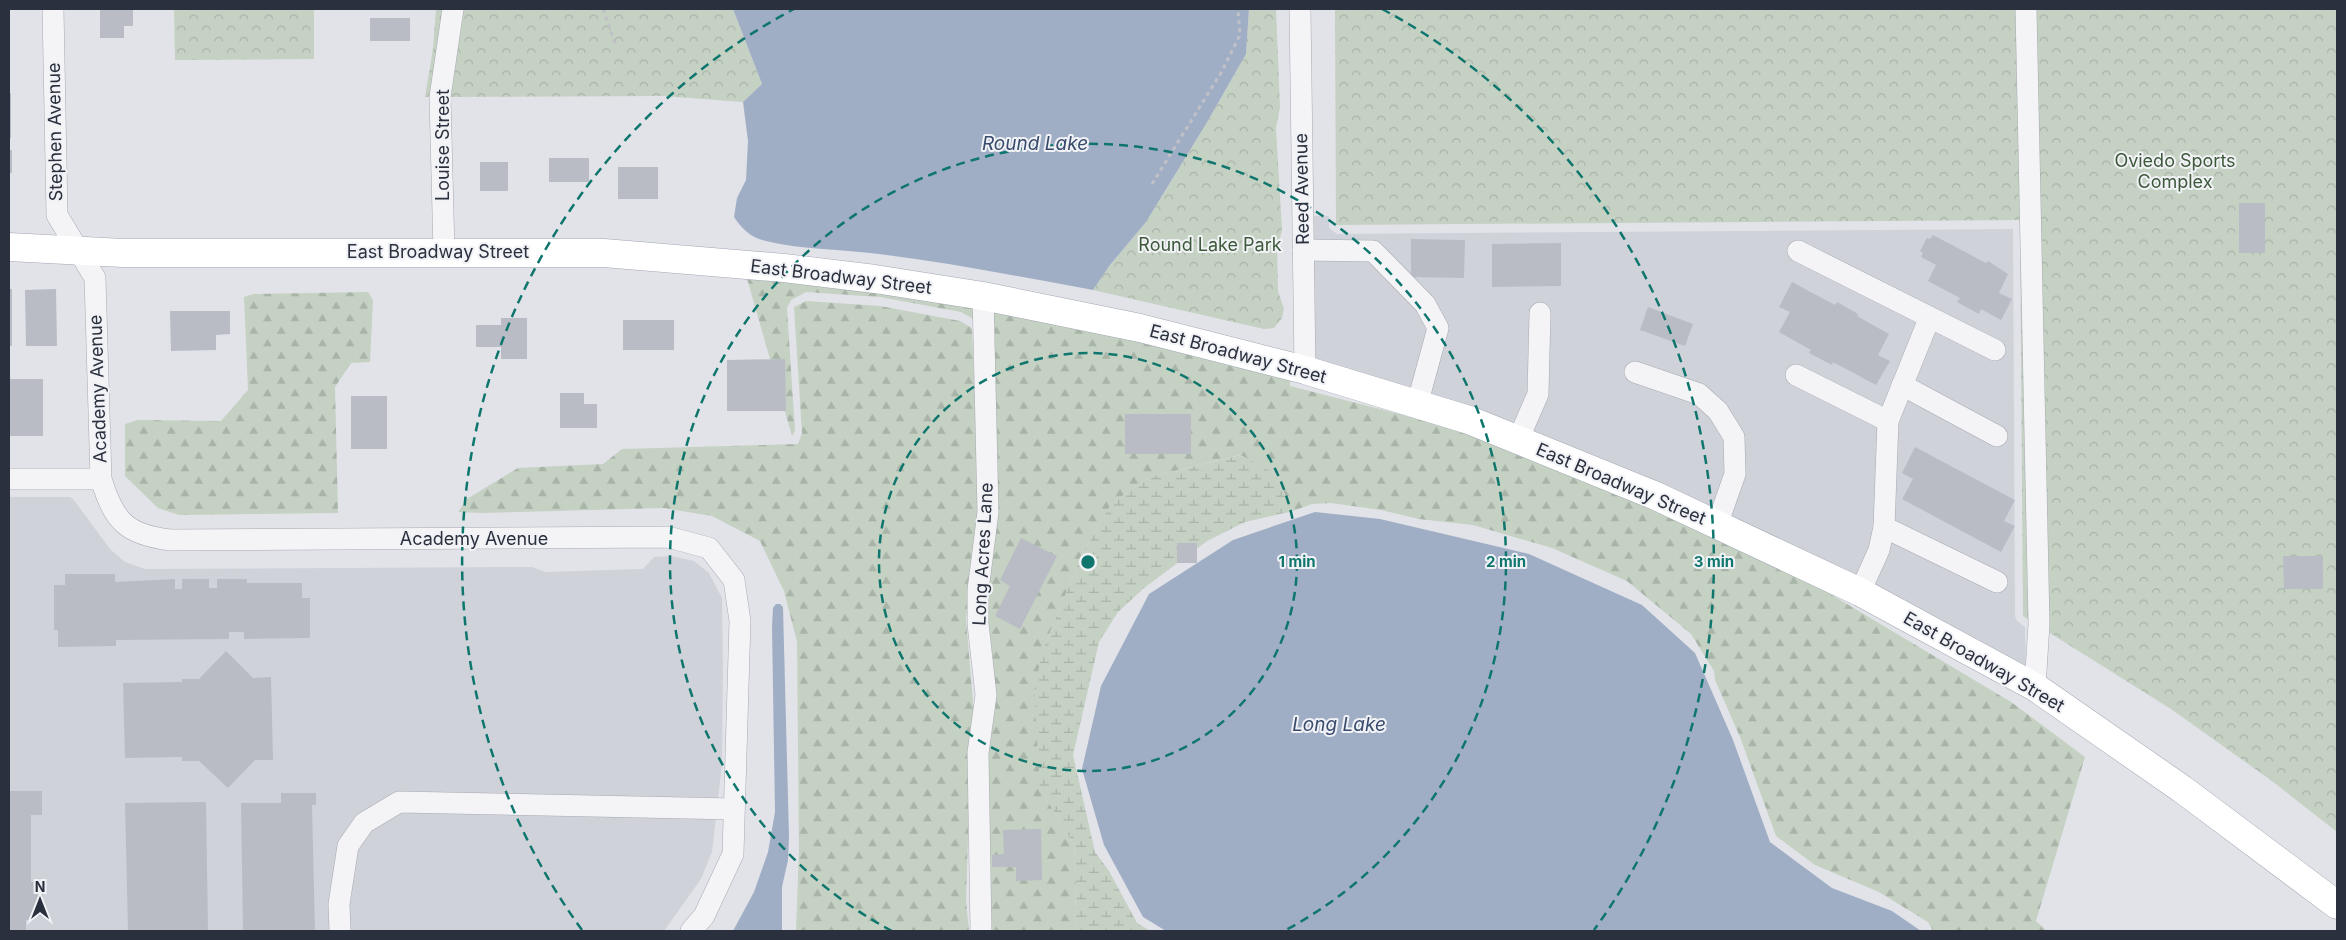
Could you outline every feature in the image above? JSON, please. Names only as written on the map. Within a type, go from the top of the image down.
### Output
[{"type":"main road","name":"East Broadway Street","points":[[9,247],[123,253],[604,253],[784,268],[876,279],[983,296],[1140,328],[1305,370],[1469,420],[1656,496],[1860,592],[2035,687],[2182,789],[2337,905]]},
{"type":"street","name":"Stephen Avenue","points":[[53,9],[57,214],[76,250]]},
{"type":"street","name":"Louise Street","points":[[444,252],[440,97],[453,9]]},
{"type":"street","name":"Reed Avenue","points":[[1300,9],[1305,370]]},
{"type":"street","points":[[2026,9],[2039,614],[2035,687]]},
{"type":"street","name":"Academy Avenue","points":[[76,250],[95,278],[101,479],[110,507],[126,526],[148,537],[171,540],[668,537],[709,548],[734,580],[740,621],[733,854],[704,916],[692,931]]},
{"type":"street","points":[[1303,250],[1373,251],[1425,304],[1438,328],[1417,405]]},
{"type":"street","points":[[1798,251],[1929,319],[1995,350]]},
{"type":"street","name":"Long Acres Lane","points":[[981,931],[978,753],[986,695],[978,624],[978,590],[988,512],[983,296]]},
{"type":"street","points":[[1518,440],[1538,394],[1540,313]]},
{"type":"street","points":[[1860,592],[1879,550],[1884,527],[1888,421],[1929,319]]},
{"type":"street","points":[[1635,372],[1699,394],[1718,411],[1734,437],[1736,474],[1717,525]]},
{"type":"street","points":[[1796,375],[1888,421]]},
{"type":"street","points":[[1902,386],[1998,436]]},
{"type":"street","points":[[9,479],[101,479]]},
{"type":"street","points":[[1884,527],[1997,582]]},
{"type":"street","points":[[340,931],[339,904],[348,846],[364,823],[399,802],[734,809]]},
{"type":"path","points":[[603,9],[616,46]]},
{"type":"path","points":[[1152,184],[1222,71],[1240,36],[1238,9]]},
{"type":"shaded area","points":[[1312,216],[1329,216],[1329,228],[1337,234],[2013,229],[2015,616],[2017,621],[2025,627],[2026,670],[1314,362]]},
{"type":"shaded area","points":[[9,497],[70,497],[110,549],[125,562],[145,569],[532,567],[545,572],[643,569],[654,557],[671,556],[694,561],[709,573],[722,598],[722,764],[712,852],[701,879],[664,931],[9,931]]},
{"type":"green space","points":[[174,9],[314,9],[314,59],[175,60]]},
{"type":"green space","points":[[436,9],[733,9],[762,84],[743,102],[664,96],[425,97],[433,49]]},
{"type":"green space","name":"Round Lake Park","points":[[1249,9],[1276,9],[1280,107],[1276,128],[1282,231],[1277,248],[1278,291],[1284,309],[1282,318],[1274,328],[1264,329],[1093,290],[1110,265],[1146,222],[1246,54]]},
{"type":"green space","name":"Oviedo Sports Complex","points":[[1335,9],[2337,9],[2337,832],[2272,781],[2171,709],[2023,616],[2020,220],[1336,225]]},
{"type":"green space","points":[[746,275],[974,305],[975,320],[961,312],[880,297],[806,292],[791,300],[787,308],[795,431],[792,436]]},
{"type":"green space","points":[[368,292],[373,300],[370,362],[351,363],[335,387],[338,513],[179,515],[158,508],[125,476],[125,424],[138,420],[221,421],[248,390],[244,297],[254,294]]},
{"type":"green space","points":[[806,301],[880,306],[960,321],[972,328],[979,490],[974,563],[966,618],[974,714],[970,770],[966,901],[969,931],[796,931],[799,851],[797,642],[784,591],[760,541],[712,516],[664,508],[458,512],[467,499],[518,468],[603,464],[622,449],[798,444],[802,433],[794,307]]},
{"type":"green space","points":[[992,308],[1290,377],[1290,386],[1473,433],[1652,505],[1795,573],[2011,702],[2085,757],[2036,921],[2047,931],[1933,931],[1928,922],[1879,892],[1815,865],[1776,836],[1740,737],[1715,680],[1714,671],[1691,634],[1627,581],[1552,548],[1473,525],[1419,519],[1381,510],[1331,503],[1312,504],[1293,511],[1274,473],[1240,455],[1150,477],[1112,503],[1082,554],[1042,652],[1040,788],[1074,845],[1076,876],[1075,931],[990,931],[986,623]]},
{"type":"green space","points":[[1241,455],[1274,473],[1293,511],[1245,522],[1207,541],[1144,588],[1118,612],[1099,642],[1073,755],[1095,852],[1109,871],[1137,923],[1150,931],[1075,931],[1076,876],[1074,845],[1040,788],[1034,692],[1042,652],[1082,554],[1112,503],[1150,477]]},
{"type":"water","name":"Round Lake","points":[[733,9],[1249,9],[1246,54],[1146,222],[1110,265],[1093,290],[986,270],[906,258],[780,244],[761,240],[747,232],[734,217],[737,198],[746,180],[748,141],[743,102],[762,84]]},
{"type":"water","name":"Long Lake","points":[[1315,512],[1380,519],[1529,554],[1642,605],[1695,653],[1733,740],[1770,842],[1832,888],[1892,911],[1921,931],[1166,931],[1143,917],[1104,845],[1082,769],[1101,686],[1149,594],[1233,540]]},
{"type":"water","points":[[776,604],[780,604],[783,607],[789,837],[788,860],[782,887],[782,931],[733,931],[754,892],[768,852],[775,812],[772,627],[773,608]]},
{"type":"building","points":[[100,9],[133,9],[133,26],[124,26],[124,38],[100,38]]},
{"type":"building","points":[[370,18],[410,18],[410,41],[370,41]]},
{"type":"building","points":[[9,93],[11,93],[11,138],[9,138]]},
{"type":"building","points":[[9,150],[12,150],[12,173],[9,173]]},
{"type":"building","points":[[549,158],[589,158],[589,182],[549,182]]},
{"type":"building","points":[[480,162],[508,162],[508,191],[480,191]]},
{"type":"building","points":[[618,167],[658,167],[658,199],[618,199]]},
{"type":"building","points":[[2239,203],[2265,203],[2265,253],[2239,253]]},
{"type":"building","points":[[1933,235],[1986,263],[1988,261],[2008,274],[1999,293],[2012,299],[2001,320],[1981,309],[1979,314],[1957,302],[1960,298],[1928,281],[1936,265],[1921,257],[1923,253],[1920,251],[1927,238],[1930,239]]},
{"type":"building","points":[[1411,239],[1465,240],[1464,278],[1411,277]]},
{"type":"building","points":[[1561,243],[1561,286],[1492,287],[1492,244]]},
{"type":"building","points":[[1792,282],[1835,305],[1837,302],[1889,334],[1878,355],[1890,361],[1876,385],[1833,362],[1832,365],[1809,353],[1811,350],[1779,332],[1790,312],[1779,307]]},
{"type":"building","points":[[9,289],[12,289],[12,346],[9,346]]},
{"type":"building","points":[[56,289],[57,346],[26,346],[25,290]]},
{"type":"building","points":[[1648,307],[1693,324],[1685,346],[1640,330]]},
{"type":"building","points":[[170,311],[230,311],[230,334],[216,335],[216,350],[171,351]]},
{"type":"building","points":[[501,318],[527,318],[527,359],[501,359],[501,347],[476,347],[476,325],[501,325]]},
{"type":"building","points":[[623,320],[674,320],[674,350],[623,350]]},
{"type":"building","points":[[785,359],[786,411],[727,411],[727,360]]},
{"type":"building","points":[[9,379],[43,379],[43,436],[9,436]]},
{"type":"building","points":[[560,393],[584,393],[584,404],[597,404],[597,428],[560,428]]},
{"type":"building","points":[[351,396],[387,396],[387,449],[351,449]]},
{"type":"building","points":[[1125,414],[1191,414],[1191,454],[1125,454]]},
{"type":"building","points":[[1915,447],[2015,500],[2004,521],[2015,526],[2001,552],[1902,499],[1913,479],[1902,473]]},
{"type":"building","points":[[1021,538],[1057,556],[1020,629],[995,616],[1010,586],[1000,580]]},
{"type":"building","points":[[1177,543],[1197,543],[1197,563],[1177,563]]},
{"type":"building","points":[[2283,556],[2323,556],[2323,589],[2284,589]]},
{"type":"building","points":[[65,574],[115,574],[115,582],[175,579],[175,589],[182,589],[182,579],[209,579],[209,588],[217,588],[217,579],[247,579],[247,583],[302,583],[302,598],[310,598],[310,638],[244,639],[244,632],[229,632],[229,639],[116,640],[116,646],[58,647],[58,630],[54,630],[54,585],[65,585]]},
{"type":"building","points":[[226,651],[253,678],[271,677],[273,760],[255,760],[228,788],[199,761],[182,761],[182,757],[125,758],[123,683],[182,682],[182,679],[199,679]]},
{"type":"building","points":[[9,791],[42,791],[42,815],[31,815],[31,882],[43,882],[43,916],[32,916],[32,920],[26,920],[26,931],[9,931]]},
{"type":"building","points":[[281,793],[316,793],[316,805],[312,805],[315,931],[243,931],[241,803],[281,803]]},
{"type":"building","points":[[206,802],[208,931],[128,931],[125,803]]},
{"type":"building","points":[[1041,829],[1042,880],[1016,881],[1016,867],[992,867],[992,855],[1004,854],[1003,830]]}]
